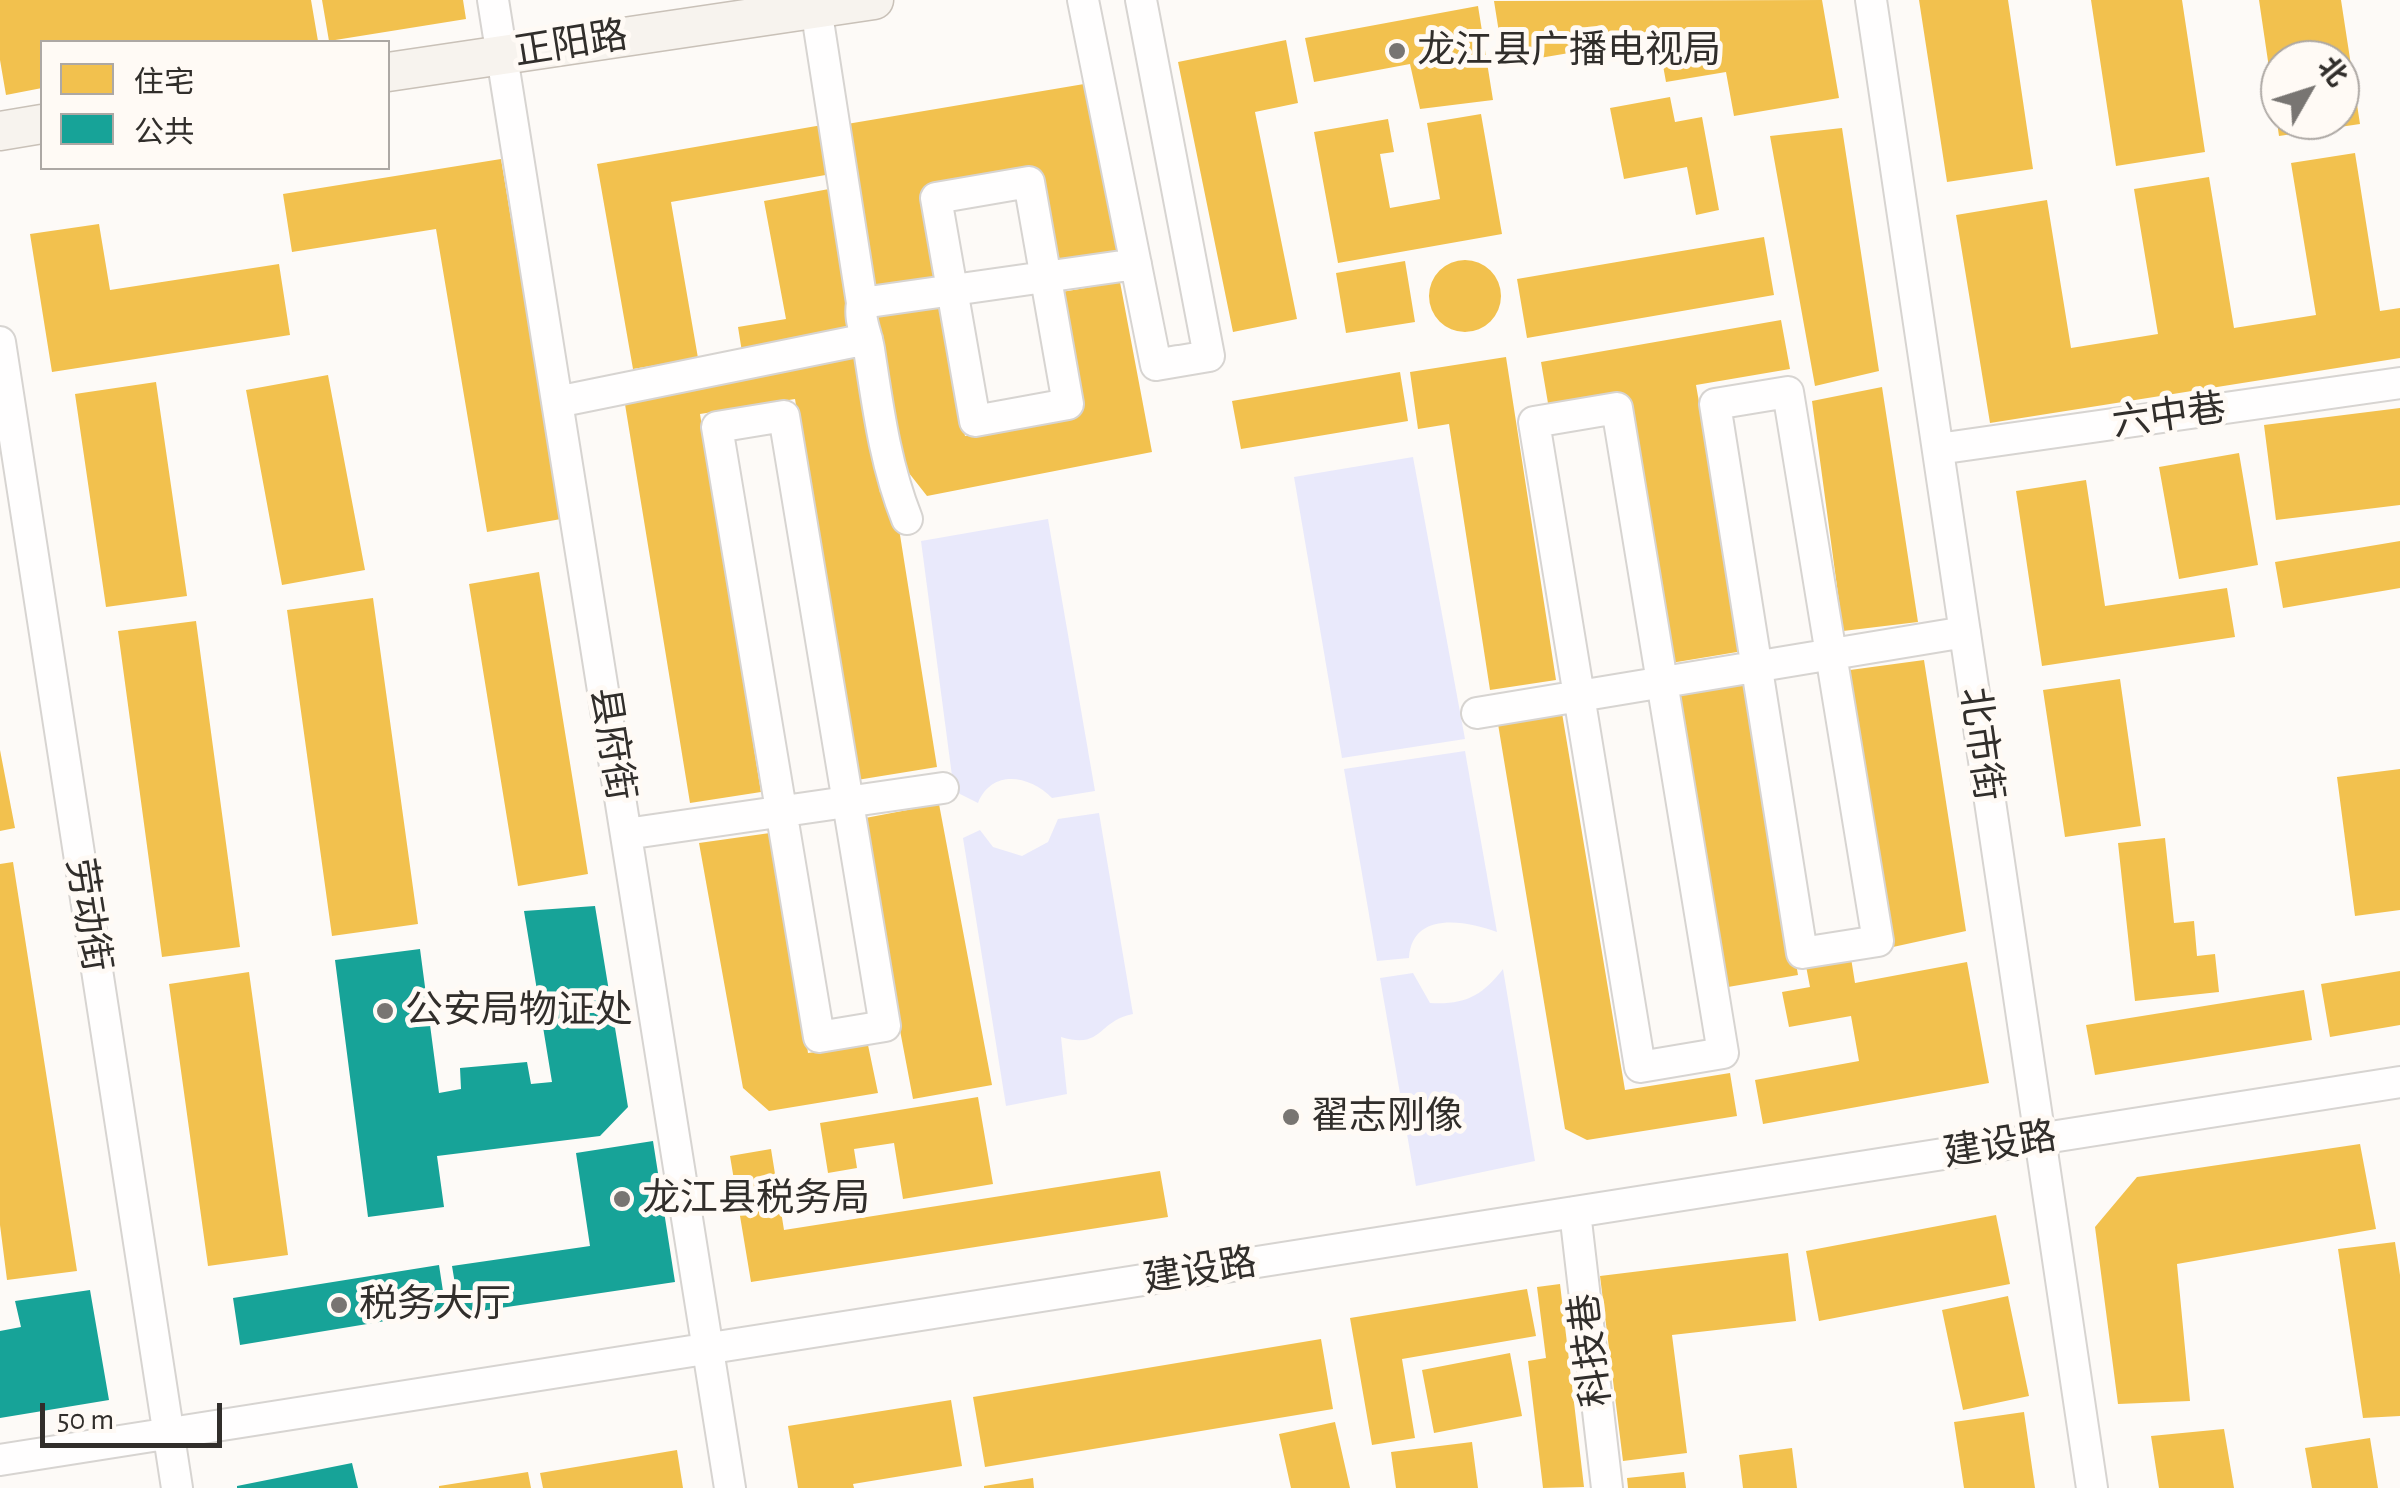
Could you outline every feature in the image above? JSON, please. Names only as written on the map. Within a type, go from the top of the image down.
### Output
[{"type":"main road","name":"正阳路","points":[[390,72],[502,54],[693,13],[816,8],[874,0]]},
{"type":"main road","points":[[0,131],[40,124]]},
{"type":"street","name":"县府街","points":[[493,0],[730,1488]]},
{"type":"street","points":[[1083,0],[1136,264],[1167,363],[1209,356],[1141,0]]},
{"type":"street","name":"北市街","points":[[1871,0],[2092,1488]]},
{"type":"street","points":[[816,8],[862,303],[859,318],[868,340],[888,472],[908,519]]},
{"type":"street","points":[[1029,182],[1046,276],[1068,404],[975,420],[936,198],[1029,182]]},
{"type":"street","points":[[862,303],[1136,264]]},
{"type":"street","points":[[557,402],[868,340]]},
{"type":"street","name":"劳动街","points":[[0,342],[177,1488]]},
{"type":"street","name":"六中巷","points":[[1938,450],[2400,383]]},
{"type":"street","points":[[1788,392],[1832,654],[1878,941],[1802,952],[1715,404],[1788,392]]},
{"type":"street","points":[[1617,408],[1662,682],[1723,1053],[1640,1066],[1534,422],[1617,408]]},
{"type":"street","points":[[784,416],[848,799],[886,1026],[820,1038],[717,427],[784,416]]},
{"type":"street","points":[[1476,713],[1964,632]]},
{"type":"street","points":[[626,834],[944,788]]},
{"type":"street","name":"建设路","points":[[0,1460],[2400,1082]]},
{"type":"street","name":"科技巷","points":[[1574,1212],[1607,1488]]},
{"type":"shaded area","points":[[1413,457],[1465,739],[1342,758],[1294,477]]},
{"type":"shaded area","points":[[1048,519],[1095,791],[1052,798],[1033,784],[1002,780],[984,792],[978,803],[954,791],[921,541]]},
{"type":"shaded area","points":[[1465,751],[1497,932],[1457,923],[1430,926],[1412,943],[1409,958],[1377,961],[1344,769]]},
{"type":"shaded area","points":[[1099,813],[1133,1014],[1085,1040],[1061,1037],[1067,1094],[1006,1106],[963,838],[980,830],[993,847],[1022,856],[1048,842],[1058,819]]},
{"type":"shaded area","points":[[1503,969],[1535,1161],[1416,1186],[1380,978],[1413,973],[1430,1003],[1442,1003],[1472,997]]},
{"type":"building: 住宅","points":[[0,0],[311,0],[318,40],[40,40],[40,88],[6,95],[0,60]]},
{"type":"building: 住宅","points":[[322,0],[463,0],[466,19],[329,40]]},
{"type":"building: 住宅","points":[[1822,0],[1839,98],[1734,116],[1726,72],[1666,82],[1658,38],[1504,64],[1494,1]]},
{"type":"building: 住宅","points":[[1919,0],[2008,0],[2033,169],[1947,182]]},
{"type":"building: 住宅","points":[[2091,0],[2182,0],[2205,152],[2116,166]]},
{"type":"building: 住宅","points":[[2259,0],[2341,0],[2347,40],[2265,40]]},
{"type":"building: 住宅","name":"龙江县广播电视局","points":[[1478,6],[1493,100],[1420,109],[1410,64],[1314,82],[1305,38]]},
{"type":"building: 住宅","points":[[1286,40],[1298,103],[1255,112],[1297,319],[1233,332],[1178,62]]},
{"type":"building: 住宅","points":[[1090,83],[1120,261],[1054,272],[1036,171],[927,190],[941,277],[875,288],[847,124]]},
{"type":"building: 住宅","points":[[1670,97],[1675,122],[1702,117],[1719,210],[1696,215],[1687,167],[1624,179],[1610,108]]},
{"type":"building: 住宅","points":[[1481,114],[1502,234],[1338,263],[1314,132],[1388,119],[1394,152],[1380,154],[1390,208],[1440,199],[1427,123]]},
{"type":"building: 住宅","points":[[828,124],[837,173],[671,202],[698,358],[633,369],[597,164]]},
{"type":"building: 住宅","points":[[1842,128],[1879,371],[1815,386],[1770,136]]},
{"type":"building: 住宅","points":[[2355,153],[2380,311],[2400,308],[2400,358],[1990,423],[1956,215],[2047,200],[2071,348],[2158,334],[2134,189],[2209,177],[2234,328],[2316,315],[2291,163]]},
{"type":"building: 住宅","points":[[501,159],[561,519],[487,532],[436,229],[292,252],[283,194]]},
{"type":"building: 住宅","points":[[829,189],[855,332],[742,352],[738,327],[786,319],[764,201]]},
{"type":"building: 住宅","points":[[99,224],[110,290],[279,264],[290,335],[52,372],[30,234]]},
{"type":"building: 住宅","points":[[1764,237],[1774,295],[1527,338],[1517,279]]},
{"type":"building: 住宅","points":[[1465,260],[1490,271],[1501,296],[1490,321],[1465,332],[1440,321],[1429,296],[1440,271]]},
{"type":"building: 住宅","points":[[1405,261],[1415,322],[1346,333],[1336,273]]},
{"type":"building: 住宅","points":[[1120,282],[1152,452],[927,496],[905,468],[871,314],[941,301],[965,436],[1079,416],[1056,293]]},
{"type":"building: 住宅","points":[[1781,320],[1790,369],[1696,385],[1743,651],[1671,663],[1624,402],[1550,415],[1541,362]]},
{"type":"building: 住宅","points":[[856,355],[880,493],[893,491],[937,767],[857,780],[795,399],[700,414],[761,792],[690,803],[623,392]]},
{"type":"building: 住宅","points":[[1506,357],[1556,680],[1490,690],[1449,424],[1418,429],[1410,372]]},
{"type":"building: 住宅","points":[[1400,372],[1408,421],[1241,449],[1232,401]]},
{"type":"building: 住宅","points":[[328,375],[365,570],[282,585],[246,390]]},
{"type":"building: 住宅","points":[[156,382],[187,596],[106,607],[75,394]]},
{"type":"building: 住宅","points":[[1882,387],[1918,622],[1843,631],[1812,401]]},
{"type":"building: 住宅","points":[[2400,408],[2400,505],[2276,520],[2264,425]]},
{"type":"building: 住宅","points":[[2239,453],[2258,565],[2179,579],[2159,467]]},
{"type":"building: 住宅","points":[[2086,480],[2105,606],[2227,588],[2235,637],[2042,666],[2016,491]]},
{"type":"building: 住宅","points":[[2400,541],[2400,588],[2283,608],[2275,562]]},
{"type":"building: 住宅","points":[[539,572],[588,874],[518,886],[469,584]]},
{"type":"building: 住宅","points":[[373,598],[418,924],[332,936],[287,610]]},
{"type":"building: 住宅","points":[[196,621],[240,947],[162,957],[118,631]]},
{"type":"building: 住宅","points":[[1924,660],[1966,931],[1893,947],[1850,670]]},
{"type":"building: 住宅","points":[[2120,679],[2141,826],[2065,837],[2043,690]]},
{"type":"building: 住宅","points":[[1748,682],[1798,975],[1728,987],[1679,693]]},
{"type":"building: 住宅","points":[[1562,713],[1625,1090],[1730,1073],[1737,1116],[1587,1140],[1565,1129],[1498,724]]},
{"type":"building: 住宅","points":[[0,750],[15,828],[0,831]]},
{"type":"building: 住宅","points":[[2400,769],[2400,910],[2355,916],[2337,777]]},
{"type":"building: 住宅","points":[[939,804],[992,1085],[913,1099],[860,819]]},
{"type":"building: 住宅","points":[[777,832],[808,1053],[868,1045],[878,1093],[769,1111],[743,1088],[699,843]]},
{"type":"building: 住宅","points":[[2165,838],[2174,923],[2194,921],[2197,956],[2215,954],[2219,992],[2135,1001],[2118,843]]},
{"type":"building: 住宅","points":[[13,862],[77,1271],[7,1280],[0,1225],[0,864]]},
{"type":"building: 住宅","points":[[1851,958],[1855,983],[1967,962],[1989,1083],[1763,1124],[1755,1080],[1859,1061],[1851,1016],[1789,1027],[1782,992],[1810,987],[1806,966]]},
{"type":"building: 住宅","points":[[2400,971],[2400,1025],[2330,1037],[2321,984]]},
{"type":"building: 住宅","points":[[249,972],[288,1255],[208,1266],[169,984]]},
{"type":"building: 住宅","points":[[2304,990],[2312,1040],[2095,1075],[2086,1025]]},
{"type":"building: 住宅","points":[[978,1097],[993,1184],[903,1199],[894,1143],[854,1149],[857,1168],[828,1173],[820,1123]]},
{"type":"building: 住宅","points":[[2360,1144],[2376,1229],[2177,1264],[2190,1401],[2118,1404],[2095,1227],[2137,1177]]},
{"type":"building: 住宅","points":[[771,1149],[784,1230],[1160,1171],[1168,1217],[751,1282],[730,1156]]},
{"type":"building: 住宅","points":[[1996,1215],[2010,1284],[1819,1321],[1806,1251]]},
{"type":"building: 住宅","points":[[2395,1242],[2400,1275],[2400,1416],[2363,1418],[2338,1249]]},
{"type":"building: 住宅","points":[[1788,1253],[1796,1321],[1672,1335],[1687,1453],[1623,1461],[1600,1276]]},
{"type":"building: 住宅","points":[[1560,1284],[1584,1487],[1543,1488],[1528,1361],[1546,1358],[1537,1287]]},
{"type":"building: 住宅","points":[[1527,1289],[1536,1336],[1402,1359],[1415,1438],[1372,1445],[1350,1318]]},
{"type":"building: 住宅","points":[[2008,1296],[2029,1396],[1963,1410],[1942,1310]]},
{"type":"building: 住宅","points":[[1321,1339],[1333,1409],[985,1467],[973,1397]]},
{"type":"building: 住宅","points":[[1510,1353],[1522,1416],[1434,1433],[1422,1370]]},
{"type":"building: 住宅","points":[[951,1400],[962,1466],[853,1484],[854,1488],[798,1488],[788,1426]]},
{"type":"building: 住宅","points":[[2024,1412],[2035,1488],[1964,1488],[1954,1422]]},
{"type":"building: 住宅","points":[[1335,1422],[1350,1488],[1291,1488],[1279,1434]]},
{"type":"building: 住宅","points":[[2224,1429],[2234,1488],[2159,1488],[2151,1436]]},
{"type":"building: 住宅","points":[[2370,1438],[2378,1488],[2312,1488],[2305,1448]]},
{"type":"building: 住宅","points":[[1472,1442],[1478,1488],[1396,1488],[1391,1452]]},
{"type":"building: 住宅","points":[[1792,1448],[1797,1488],[1743,1488],[1739,1455]]},
{"type":"building: 住宅","points":[[677,1450],[683,1488],[543,1488],[540,1473]]},
{"type":"building: 住宅","points":[[528,1472],[531,1488],[439,1488],[439,1486]]},
{"type":"building: 住宅","points":[[1684,1472],[1686,1488],[1628,1488],[1627,1478]]},
{"type":"building: 住宅","points":[[1033,1478],[1034,1488],[984,1488],[984,1486]]},
{"type":"building: 公共","name":"公安局物证处","points":[[595,906],[628,1107],[600,1136],[437,1156],[444,1207],[368,1217],[335,960],[420,949],[439,1093],[461,1089],[460,1068],[527,1062],[531,1084],[552,1082],[524,911]]},
{"type":"building: 公共","name":"龙江县税务局","points":[[653,1141],[675,1282],[460,1314],[452,1266],[590,1246],[576,1153]]},
{"type":"building: 公共","name":"税务大厅","points":[[439,1265],[446,1311],[240,1345],[233,1298]]},
{"type":"building: 公共","points":[[90,1290],[109,1400],[0,1418],[0,1331],[21,1327],[15,1301]]},
{"type":"building: 公共","points":[[352,1463],[358,1488],[237,1488],[237,1486]]},
{"type":"place","name":"龙江县广播电视局","points":[[1397,51]]},
{"type":"place","name":"公安局物证处","points":[[385,1011]]},
{"type":"place","name":"翟志刚像","points":[[1291,1117]]},
{"type":"place","name":"龙江县税务局","points":[[622,1199]]},
{"type":"place","name":"税务大厅","points":[[339,1305]]}]
